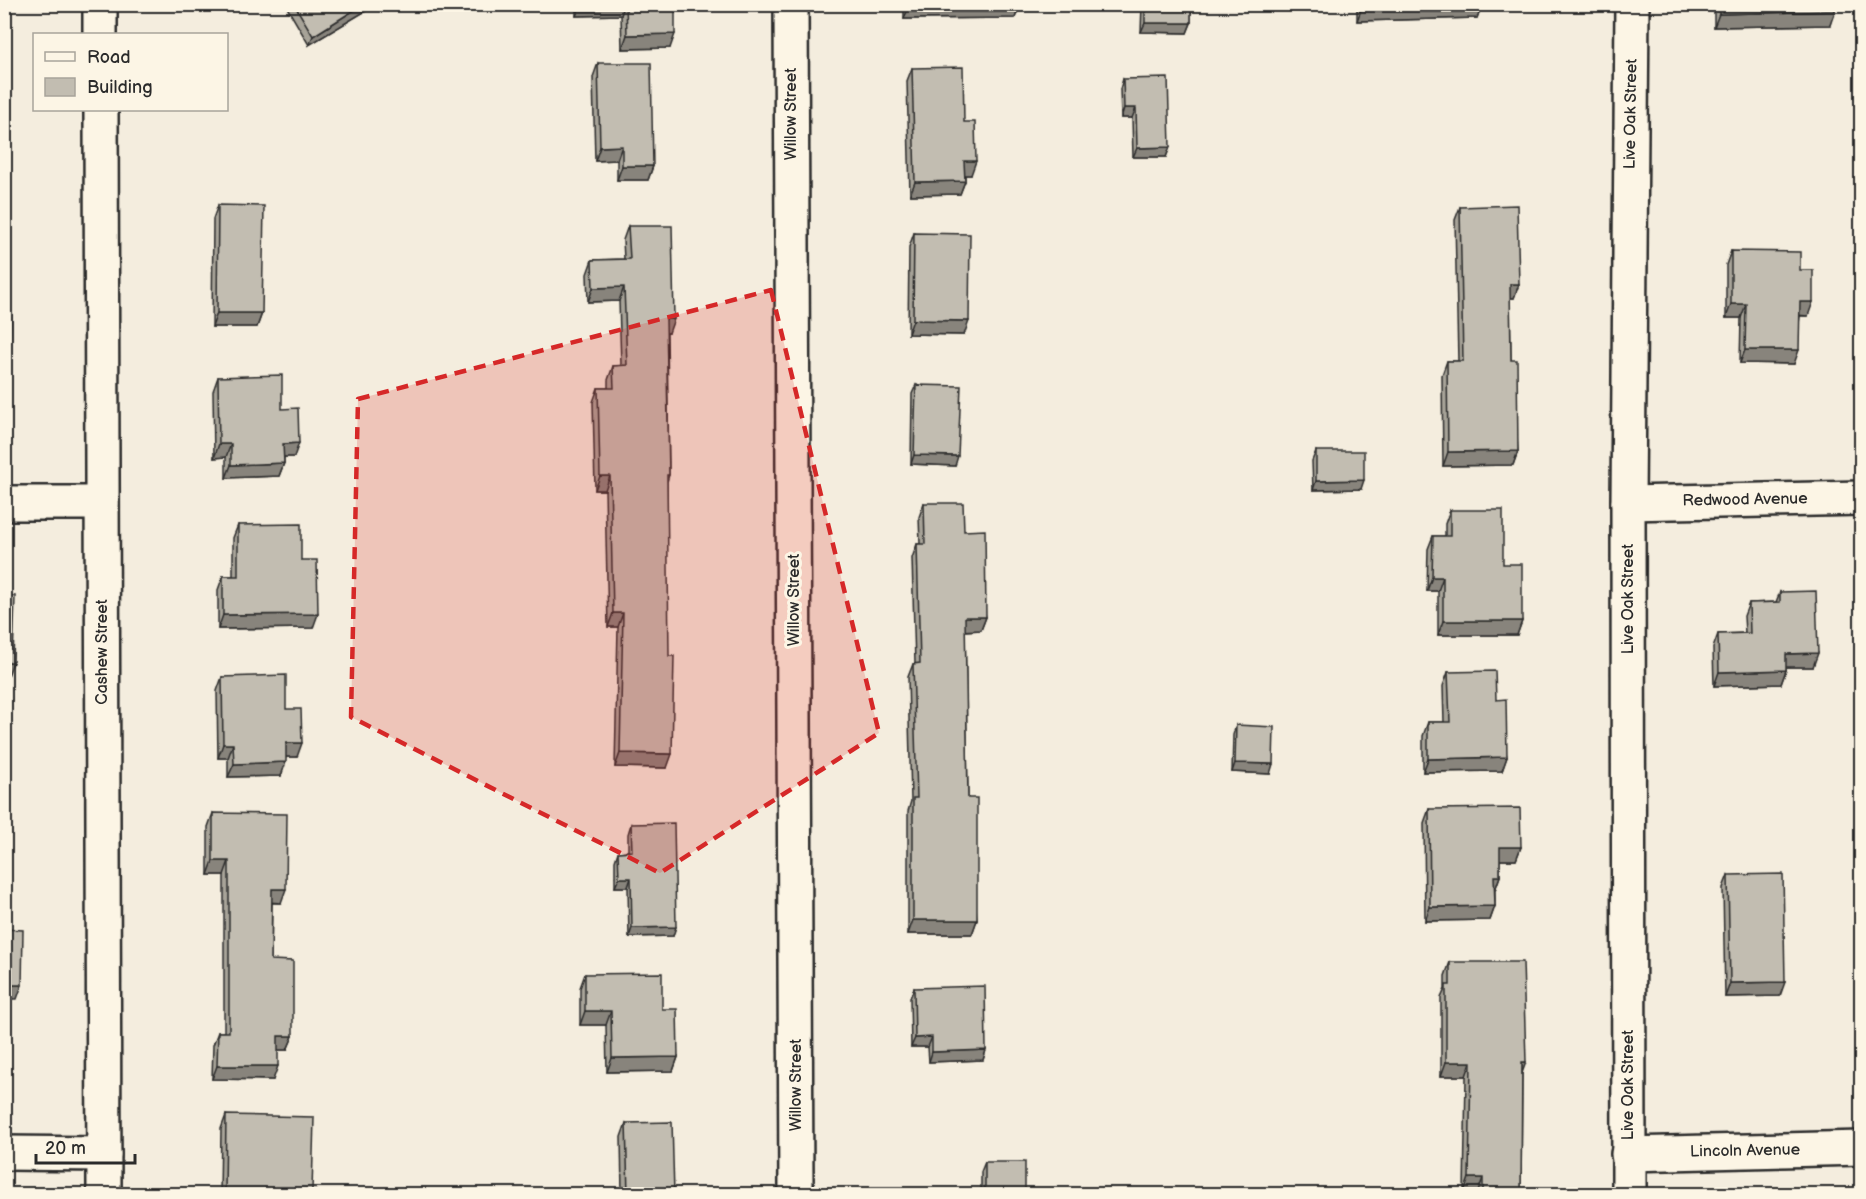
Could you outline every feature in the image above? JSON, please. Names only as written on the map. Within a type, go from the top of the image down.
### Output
[{"type":"street","points":[[100,4],[100,33]]},
{"type":"street","name":"Willow Street","points":[[791,4],[796,1194]]},
{"type":"street","name":"Live Oak Street","points":[[1629,1194],[1628,503],[1632,4]]},
{"type":"street","name":"Cashew Street","points":[[101,111],[104,1194]]},
{"type":"street","name":"Redwood Avenue","points":[[1628,503],[1862,498]]},
{"type":"street","points":[[4,503],[102,503]]},
{"type":"street","name":"Lincoln Avenue","points":[[1628,1154],[1862,1148]]},
{"type":"street","points":[[4,1153],[104,1154]]},
{"type":"highlighted area","points":[[771,290],[879,733],[660,873],[351,717],[358,399]]},
{"type":"building","points":[[4,4],[9,4],[4,28]]},
{"type":"building","points":[[294,4],[364,4],[313,36]]},
{"type":"building","points":[[626,4],[675,4],[675,34],[627,35]]},
{"type":"building","points":[[909,4],[978,4],[909,6]]},
{"type":"building","points":[[1145,4],[1191,4],[1191,23],[1145,23]]},
{"type":"building","points":[[1362,4],[1453,4],[1362,7]]},
{"type":"building","points":[[1719,4],[1835,4],[1835,11],[1719,14]]},
{"type":"building","points":[[598,63],[651,63],[653,166],[622,166],[622,146],[600,147]]},
{"type":"building","points":[[963,67],[964,122],[975,122],[976,161],[964,161],[965,181],[915,182],[912,68]]},
{"type":"building","points":[[1168,78],[1170,147],[1137,148],[1136,108],[1124,108],[1123,79]]},
{"type":"building","points":[[218,205],[264,206],[262,313],[217,313]]},
{"type":"building","points":[[1517,205],[1519,284],[1510,284],[1511,360],[1517,360],[1518,451],[1448,452],[1447,361],[1463,361],[1460,207]]},
{"type":"building","points":[[628,226],[672,226],[674,319],[666,319],[669,656],[674,656],[672,754],[620,753],[623,613],[613,613],[610,476],[600,476],[598,388],[614,388],[613,366],[627,365],[624,287],[593,288],[592,260],[630,259]]},
{"type":"building","points":[[914,233],[970,234],[969,321],[913,320]]},
{"type":"building","points":[[1731,251],[1800,252],[1800,270],[1813,270],[1813,302],[1800,302],[1799,350],[1745,350],[1746,304],[1731,304]]},
{"type":"building","points":[[4,305],[11,305],[10,357],[4,357]]},
{"type":"building","points":[[282,375],[282,409],[298,408],[299,443],[283,444],[284,463],[231,465],[231,444],[219,444],[218,377]]},
{"type":"building","points":[[916,385],[961,386],[958,456],[914,455]]},
{"type":"building","points":[[1316,451],[1364,451],[1364,480],[1316,481]]},
{"type":"building","points":[[924,503],[963,503],[964,531],[985,530],[986,617],[965,617],[968,798],[977,798],[977,920],[913,920],[913,798],[917,798],[913,664],[920,663],[917,544],[925,544]]},
{"type":"building","points":[[1450,510],[1503,510],[1503,564],[1522,564],[1522,621],[1443,621],[1443,577],[1432,577],[1433,536],[1450,536]]},
{"type":"building","points":[[301,524],[301,560],[317,560],[318,614],[223,615],[223,576],[238,576],[238,525]]},
{"type":"building","points":[[1816,591],[1818,653],[1786,654],[1786,670],[1719,672],[1718,634],[1750,633],[1749,603],[1780,602],[1780,592]]},
{"type":"building","points":[[4,595],[15,596],[13,662],[4,662]]},
{"type":"building","points":[[1495,671],[1496,700],[1506,699],[1507,757],[1428,759],[1428,722],[1450,722],[1448,672]]},
{"type":"building","points":[[286,675],[286,709],[301,709],[302,743],[286,743],[286,762],[234,764],[233,744],[223,744],[222,677]]},
{"type":"building","points":[[1236,725],[1274,727],[1273,764],[1235,763]]},
{"type":"building","points":[[1520,808],[1521,847],[1500,847],[1500,876],[1494,876],[1495,906],[1430,907],[1429,809]]},
{"type":"building","points":[[213,813],[287,814],[286,889],[272,889],[271,960],[293,961],[293,1036],[278,1036],[278,1066],[217,1066],[218,1032],[229,1032],[229,861],[213,861]]},
{"type":"building","points":[[674,823],[676,927],[632,928],[631,878],[619,878],[618,852],[632,851],[631,824]]},
{"type":"building","points":[[1783,874],[1785,982],[1730,983],[1728,875]]},
{"type":"building","points":[[4,929],[23,930],[22,985],[4,985]]},
{"type":"building","points":[[1450,962],[1523,962],[1526,1062],[1522,1062],[1521,1194],[1483,1194],[1483,1178],[1469,1178],[1471,1062],[1446,1062],[1446,985],[1450,985]]},
{"type":"building","points":[[662,973],[662,1009],[677,1009],[678,1057],[612,1058],[611,1011],[585,1011],[585,974]]},
{"type":"building","points":[[985,986],[986,1050],[932,1052],[932,1037],[915,1038],[914,988]]},
{"type":"building","points":[[226,1115],[314,1117],[312,1191],[316,1191],[316,1194],[225,1194]]},
{"type":"building","points":[[672,1122],[674,1194],[628,1194],[626,1123]]},
{"type":"building","points":[[985,1162],[1025,1162],[1025,1194],[985,1194]]}]
